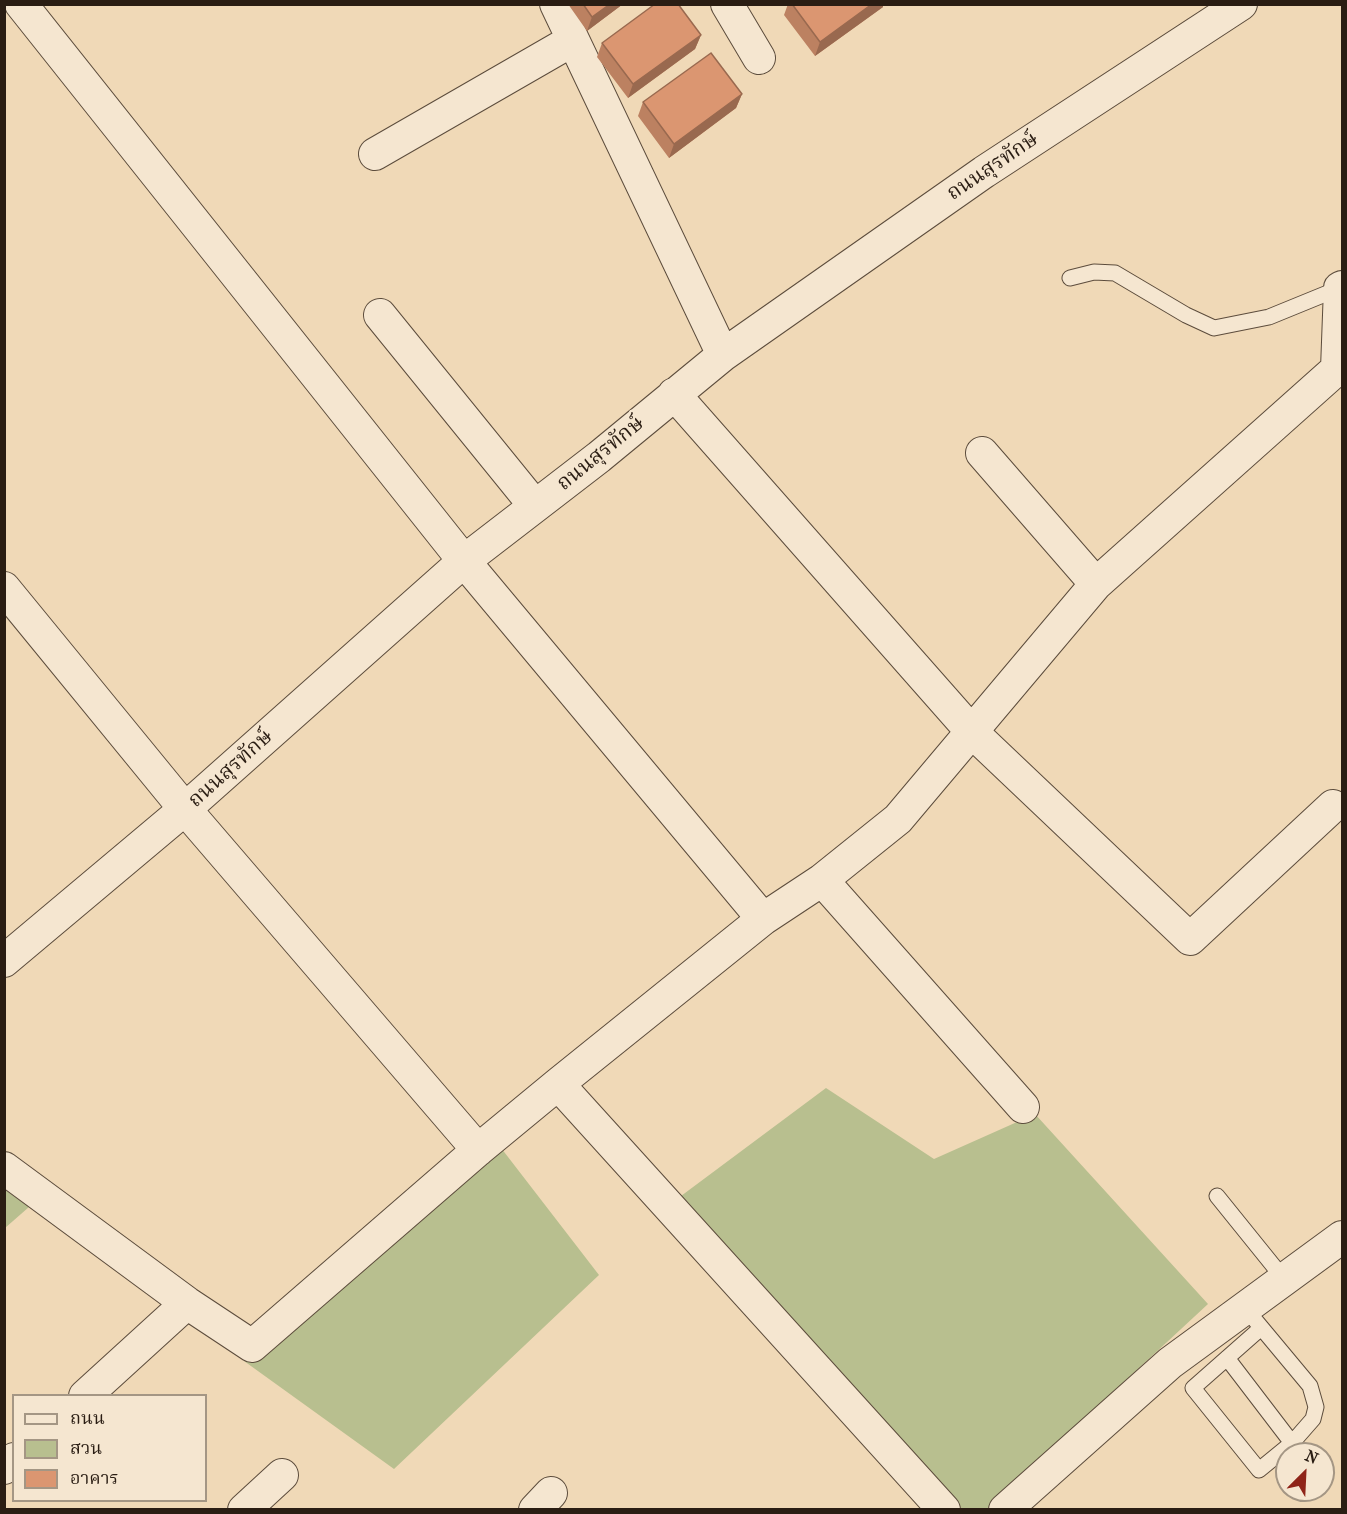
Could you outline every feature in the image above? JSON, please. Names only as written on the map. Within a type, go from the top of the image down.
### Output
[{"type":"street","points":[[21,4],[464,561],[763,919]]},
{"type":"street","points":[[556,4],[723,355]]},
{"type":"street","points":[[727,4],[759,58]]},
{"type":"street","name":"ถนนสุรทักษ์","points":[[9,950],[186,809],[464,561],[723,355],[984,172],[1241,4]]},
{"type":"street","points":[[375,154],[573,40]]},
{"type":"street","points":[[4,1168],[187,1303],[252,1346],[478,1150],[558,1084],[763,919],[822,880],[898,819],[1096,584],[1337,369],[1341,287]]},
{"type":"street","points":[[380,315],[535,506]]},
{"type":"street","points":[[674,394],[972,732],[1190,939],[1333,806]]},
{"type":"street","points":[[982,453],[1096,584]]},
{"type":"street","points":[[4,588],[186,809],[478,1150]]},
{"type":"street","points":[[822,880],[1023,1107]]},
{"type":"street","points":[[558,1084],[944,1509]]},
{"type":"street","points":[[1005,1509],[1170,1363],[1252,1318],[1284,1280],[1342,1237]]},
{"type":"street","points":[[86,1394],[187,1303]]},
{"type":"street","points":[[244,1509],[282,1475]]},
{"type":"lane","points":[[1070,278],[1094,272],[1115,273],[1186,315],[1214,328],[1269,317],[1341,287]]},
{"type":"lane","points":[[1217,1196],[1284,1280]]},
{"type":"lane","points":[[1275,1457],[1259,1470],[1193,1388],[1227,1358],[1252,1318],[1310,1386],[1316,1407],[1313,1419],[1293,1442]]},
{"type":"lane","points":[[1227,1358],[1291,1442]]},
{"type":"green space","points":[[826,1088],[934,1159],[1035,1114],[1208,1304],[987,1509],[962,1509],[681,1196]]},
{"type":"green space","points":[[498,1144],[599,1275],[394,1469],[244,1361]]},
{"type":"green space","points":[[4,1189],[29,1207],[5,1228],[4,1227]]},
{"type":"building","points":[[583,4],[610,4],[592,17]]},
{"type":"building","points":[[655,4],[678,4],[701,35],[633,84],[602,43]]},
{"type":"building","points":[[792,4],[872,4],[820,42]]},
{"type":"building","points":[[711,53],[742,94],[674,144],[643,102]]}]
